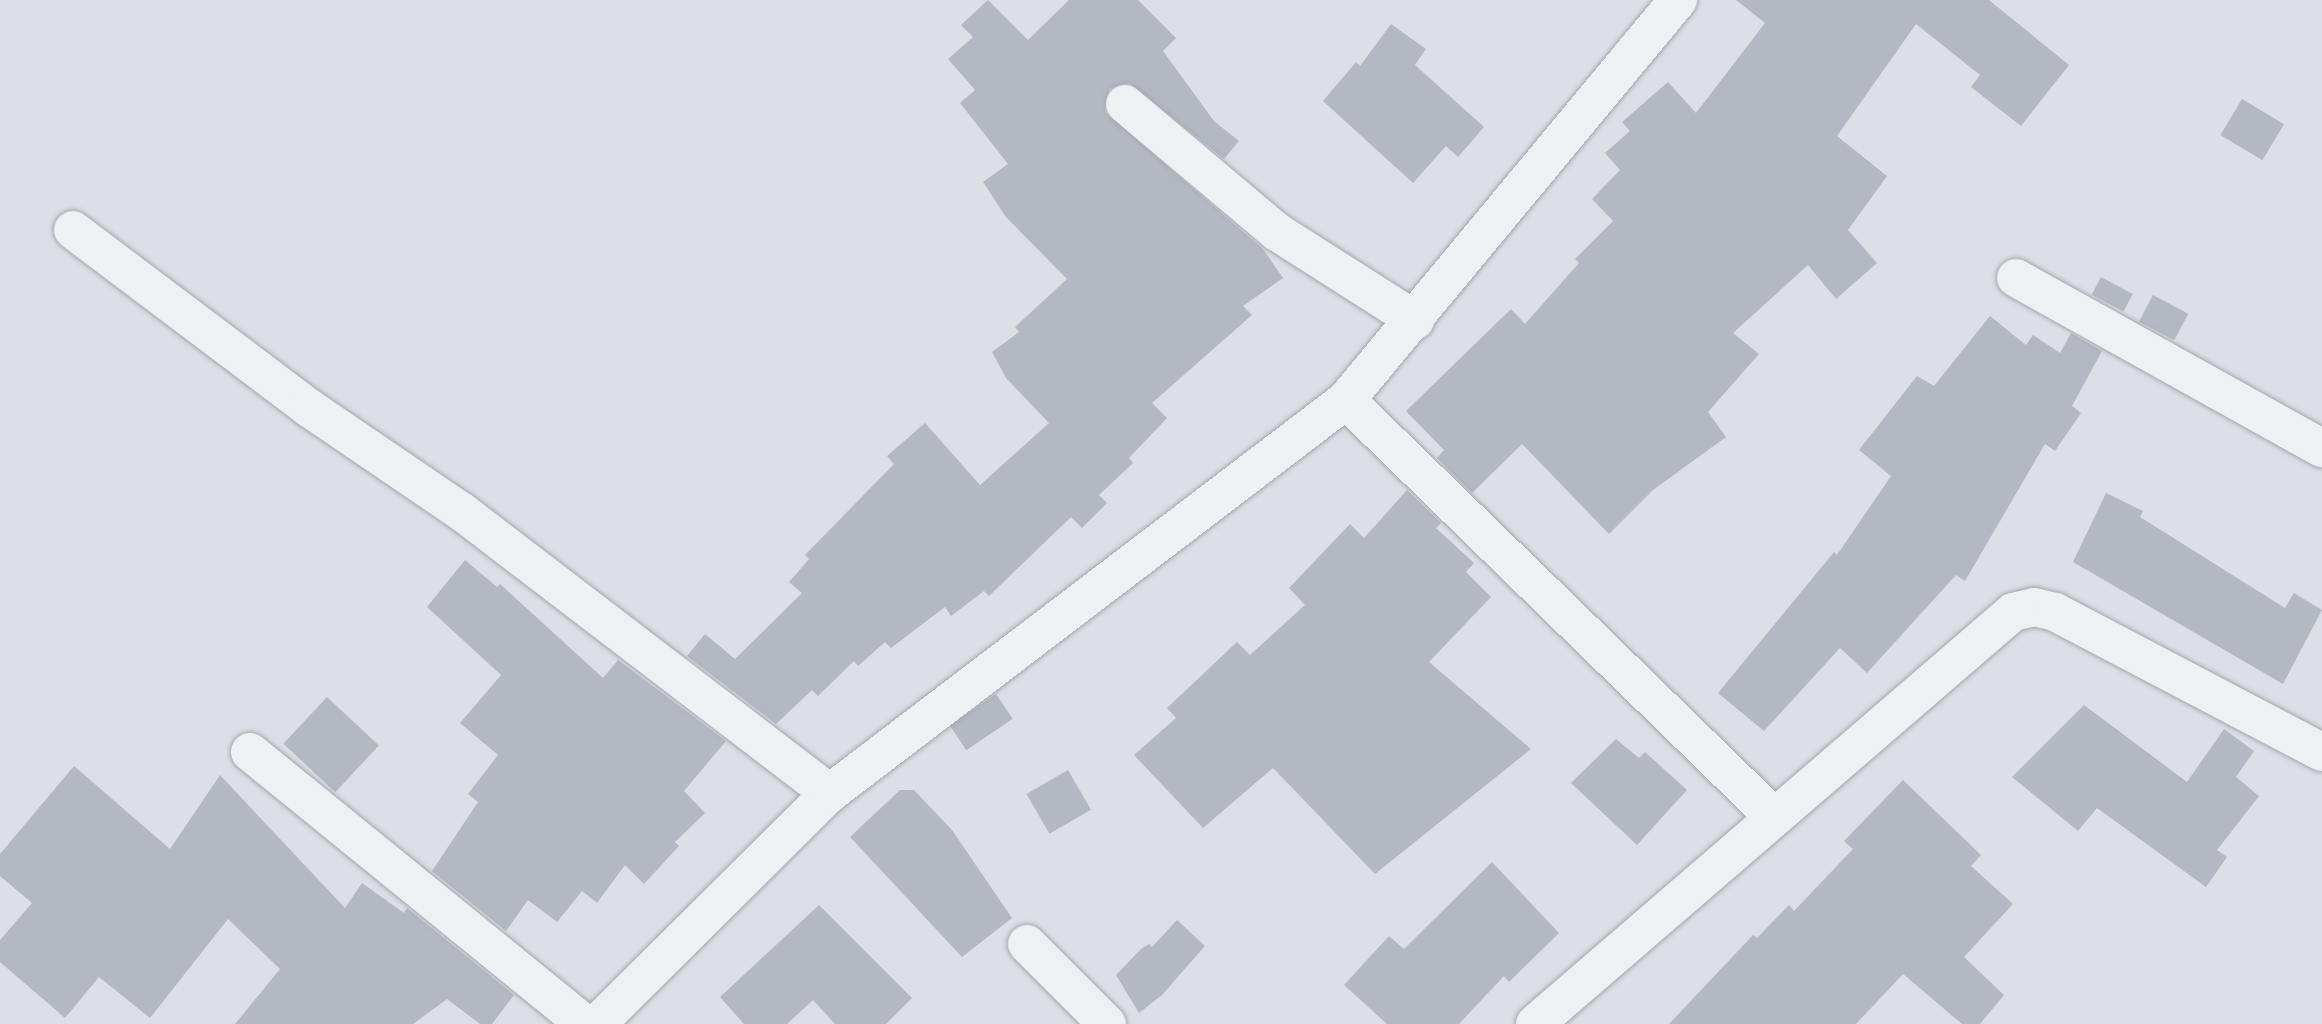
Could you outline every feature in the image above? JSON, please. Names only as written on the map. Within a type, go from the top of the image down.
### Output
[{"type":"street","points":[[597,1024],[830,793],[1346,400],[1678,0]]},
{"type":"street","points":[[1125,104],[1277,232],[1415,320]]},
{"type":"street","points":[[73,230],[309,408],[462,512],[830,793]]},
{"type":"street","points":[[2016,278],[2322,448]]},
{"type":"street","points":[[1346,400],[1772,816]]},
{"type":"street","points":[[1535,1024],[1772,816],[2013,612],[2034,607],[2055,612],[2322,752]]},
{"type":"street","points":[[250,752],[586,1024]]},
{"type":"street","points":[[1027,944],[1107,1024]]},
{"type":"building","points":[[988,0],[1028,40],[1069,0],[1138,0],[1176,38],[1163,51],[1214,121],[1239,141],[1224,159],[1129,83],[1109,89],[1105,112],[1263,249],[1283,278],[1243,306],[1252,315],[1152,403],[1167,418],[1129,458],[1133,463],[1099,495],[1107,503],[1082,528],[1071,517],[989,596],[984,591],[951,616],[945,607],[891,648],[885,642],[858,666],[854,661],[818,696],[812,690],[776,724],[687,656],[705,634],[735,659],[802,593],[789,582],[809,559],[805,555],[894,464],[887,456],[925,423],[980,485],[1049,423],[1006,378],[992,352],[1019,332],[1015,327],[1067,279],[1006,217],[983,182],[1008,164],[960,103],[975,90],[948,59],[973,37],[961,25]]},
{"type":"building","points":[[1736,0],[1989,0],[2069,65],[2021,126],[1971,87],[1980,75],[1916,24],[1837,136],[1887,176],[1848,230],[1877,263],[1836,299],[1808,265],[1733,333],[1759,354],[1708,412],[1726,437],[1653,490],[1609,534],[1522,444],[1472,493],[1437,458],[1444,450],[1406,411],[1511,309],[1525,324],[1579,263],[1575,259],[1613,221],[1592,199],[1620,170],[1605,153],[1630,131],[1622,122],[1668,82],[1696,113],[1765,23]]},
{"type":"building","points":[[1391,24],[1426,49],[1415,65],[1484,127],[1458,157],[1446,146],[1413,183],[1323,101],[1356,62],[1360,66]]},
{"type":"building","points":[[2242,99],[2284,124],[2262,160],[2220,135]]},
{"type":"building","points":[[2101,277],[2133,294],[2123,312],[2092,295]]},
{"type":"building","points":[[2153,295],[2188,314],[2174,340],[2139,321]]},
{"type":"building","points":[[1990,316],[2026,345],[2033,335],[2060,353],[2071,333],[2102,351],[2072,406],[2081,413],[2055,451],[2045,444],[1965,581],[1956,575],[1867,673],[1840,648],[1764,731],[1718,693],[1834,552],[1837,555],[1891,476],[1859,450],[1917,376],[1934,386]]},
{"type":"building","points":[[1407,490],[1441,523],[1436,528],[1474,563],[1466,572],[1491,597],[1429,662],[1531,749],[1375,874],[1273,768],[1203,828],[1134,755],[1176,718],[1167,708],[1237,642],[1250,655],[1305,605],[1289,588],[1350,524],[1364,538]]},
{"type":"building","points":[[2106,493],[2143,511],[2140,517],[2285,608],[2294,593],[2322,610],[2283,684],[2073,562]]},
{"type":"building","points":[[465,560],[497,587],[500,584],[603,678],[618,660],[726,741],[684,791],[705,813],[675,842],[679,846],[644,884],[625,865],[597,903],[582,891],[557,922],[528,900],[506,931],[432,871],[478,802],[468,794],[498,755],[460,723],[501,675],[427,607]]},
{"type":"building","points":[[996,694],[1013,719],[966,750],[950,725]]},
{"type":"building","points":[[327,697],[379,745],[335,792],[283,744]]},
{"type":"building","points":[[2084,705],[2187,782],[2224,729],[2254,751],[2236,777],[2259,796],[2217,850],[2227,857],[2206,887],[2097,808],[2078,831],[2012,777]]},
{"type":"building","points":[[1616,739],[1639,758],[1645,752],[1687,790],[1637,845],[1571,783]]},
{"type":"building","points":[[74,766],[170,849],[220,775],[345,908],[362,883],[404,913],[407,908],[514,995],[492,1024],[480,1024],[447,999],[413,1024],[235,1024],[280,969],[228,919],[150,1018],[99,977],[65,1018],[0,962],[0,940],[32,903],[0,876],[0,854]]},
{"type":"building","points":[[1068,770],[1091,810],[1049,834],[1026,794]]},
{"type":"building","points":[[1903,780],[1981,855],[1971,866],[2013,904],[1964,957],[2004,995],[1980,1024],[1962,1024],[1903,974],[1856,1024],[1669,1024],[1753,935],[1757,938],[1789,905],[1794,911],[1853,849],[1844,841]]},
{"type":"building","points":[[900,790],[914,790],[952,830],[1012,918],[962,957],[850,837]]},
{"type":"building","points":[[1492,862],[1559,933],[1509,982],[1504,976],[1459,1024],[1387,1024],[1344,985],[1389,936],[1404,949]]},
{"type":"building","points":[[819,905],[912,998],[886,1024],[835,1024],[813,1000],[787,1024],[744,1024],[720,997]]},
{"type":"building","points":[[1177,920],[1205,946],[1162,995],[1139,1013],[1116,975],[1141,949],[1149,944],[1152,947]]}]
